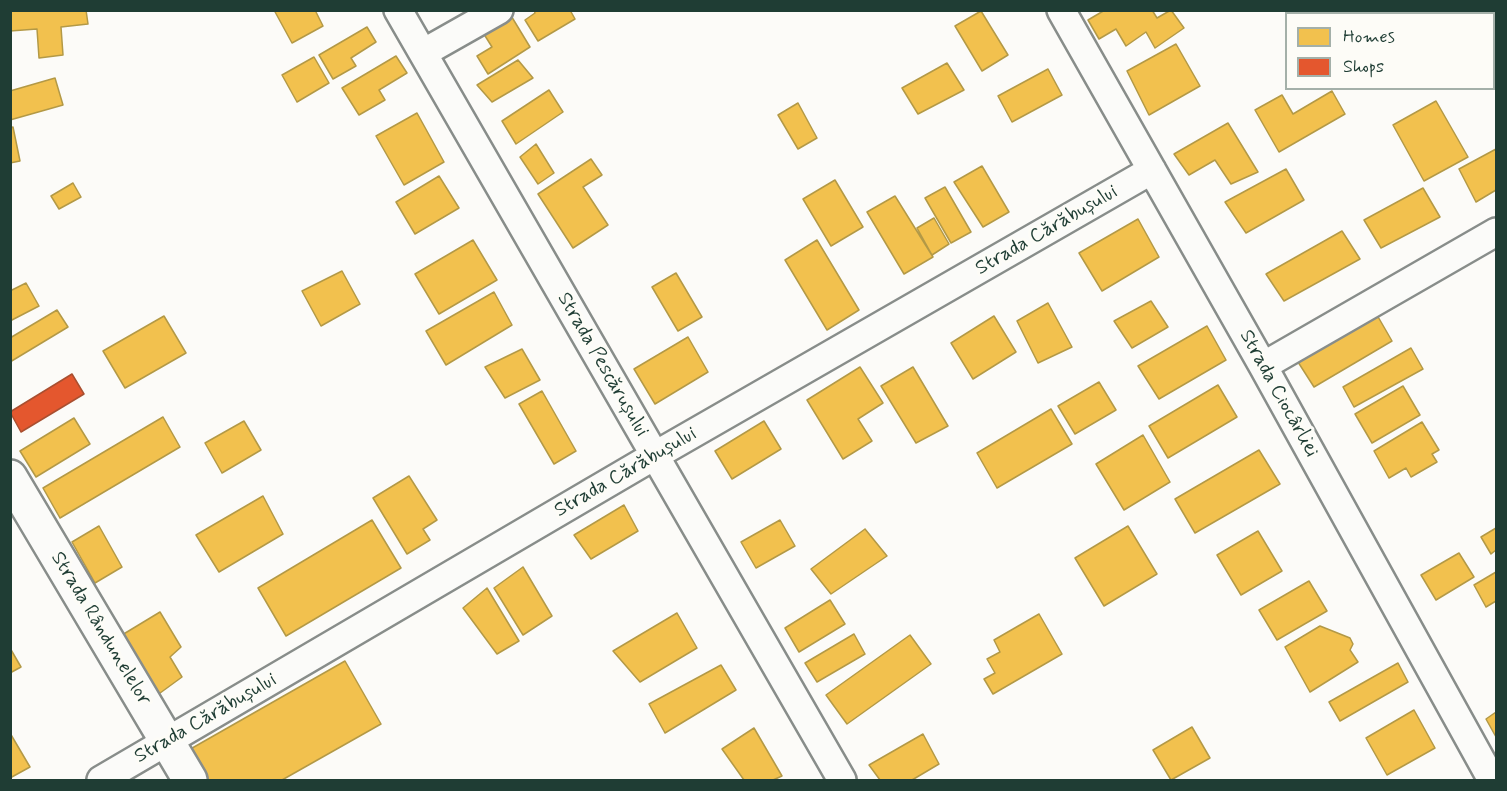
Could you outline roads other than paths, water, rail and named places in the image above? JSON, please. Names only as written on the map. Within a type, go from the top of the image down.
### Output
[{"type":"street","name":"Strada Pescărușului","points":[[398,10],[842,780]]},
{"type":"street","points":[[423,53],[499,10]]},
{"type":"street","name":"Strada Ciocârliei","points":[[1061,10],[1263,366],[1492,780]]},
{"type":"street","name":"Strada Cărăbușului","points":[[101,780],[654,456],[1152,170]]},
{"type":"street","points":[[1263,366],[1497,232]]},
{"type":"street","name":"Strada Rândunelelor","points":[[10,477],[190,780]]}]
